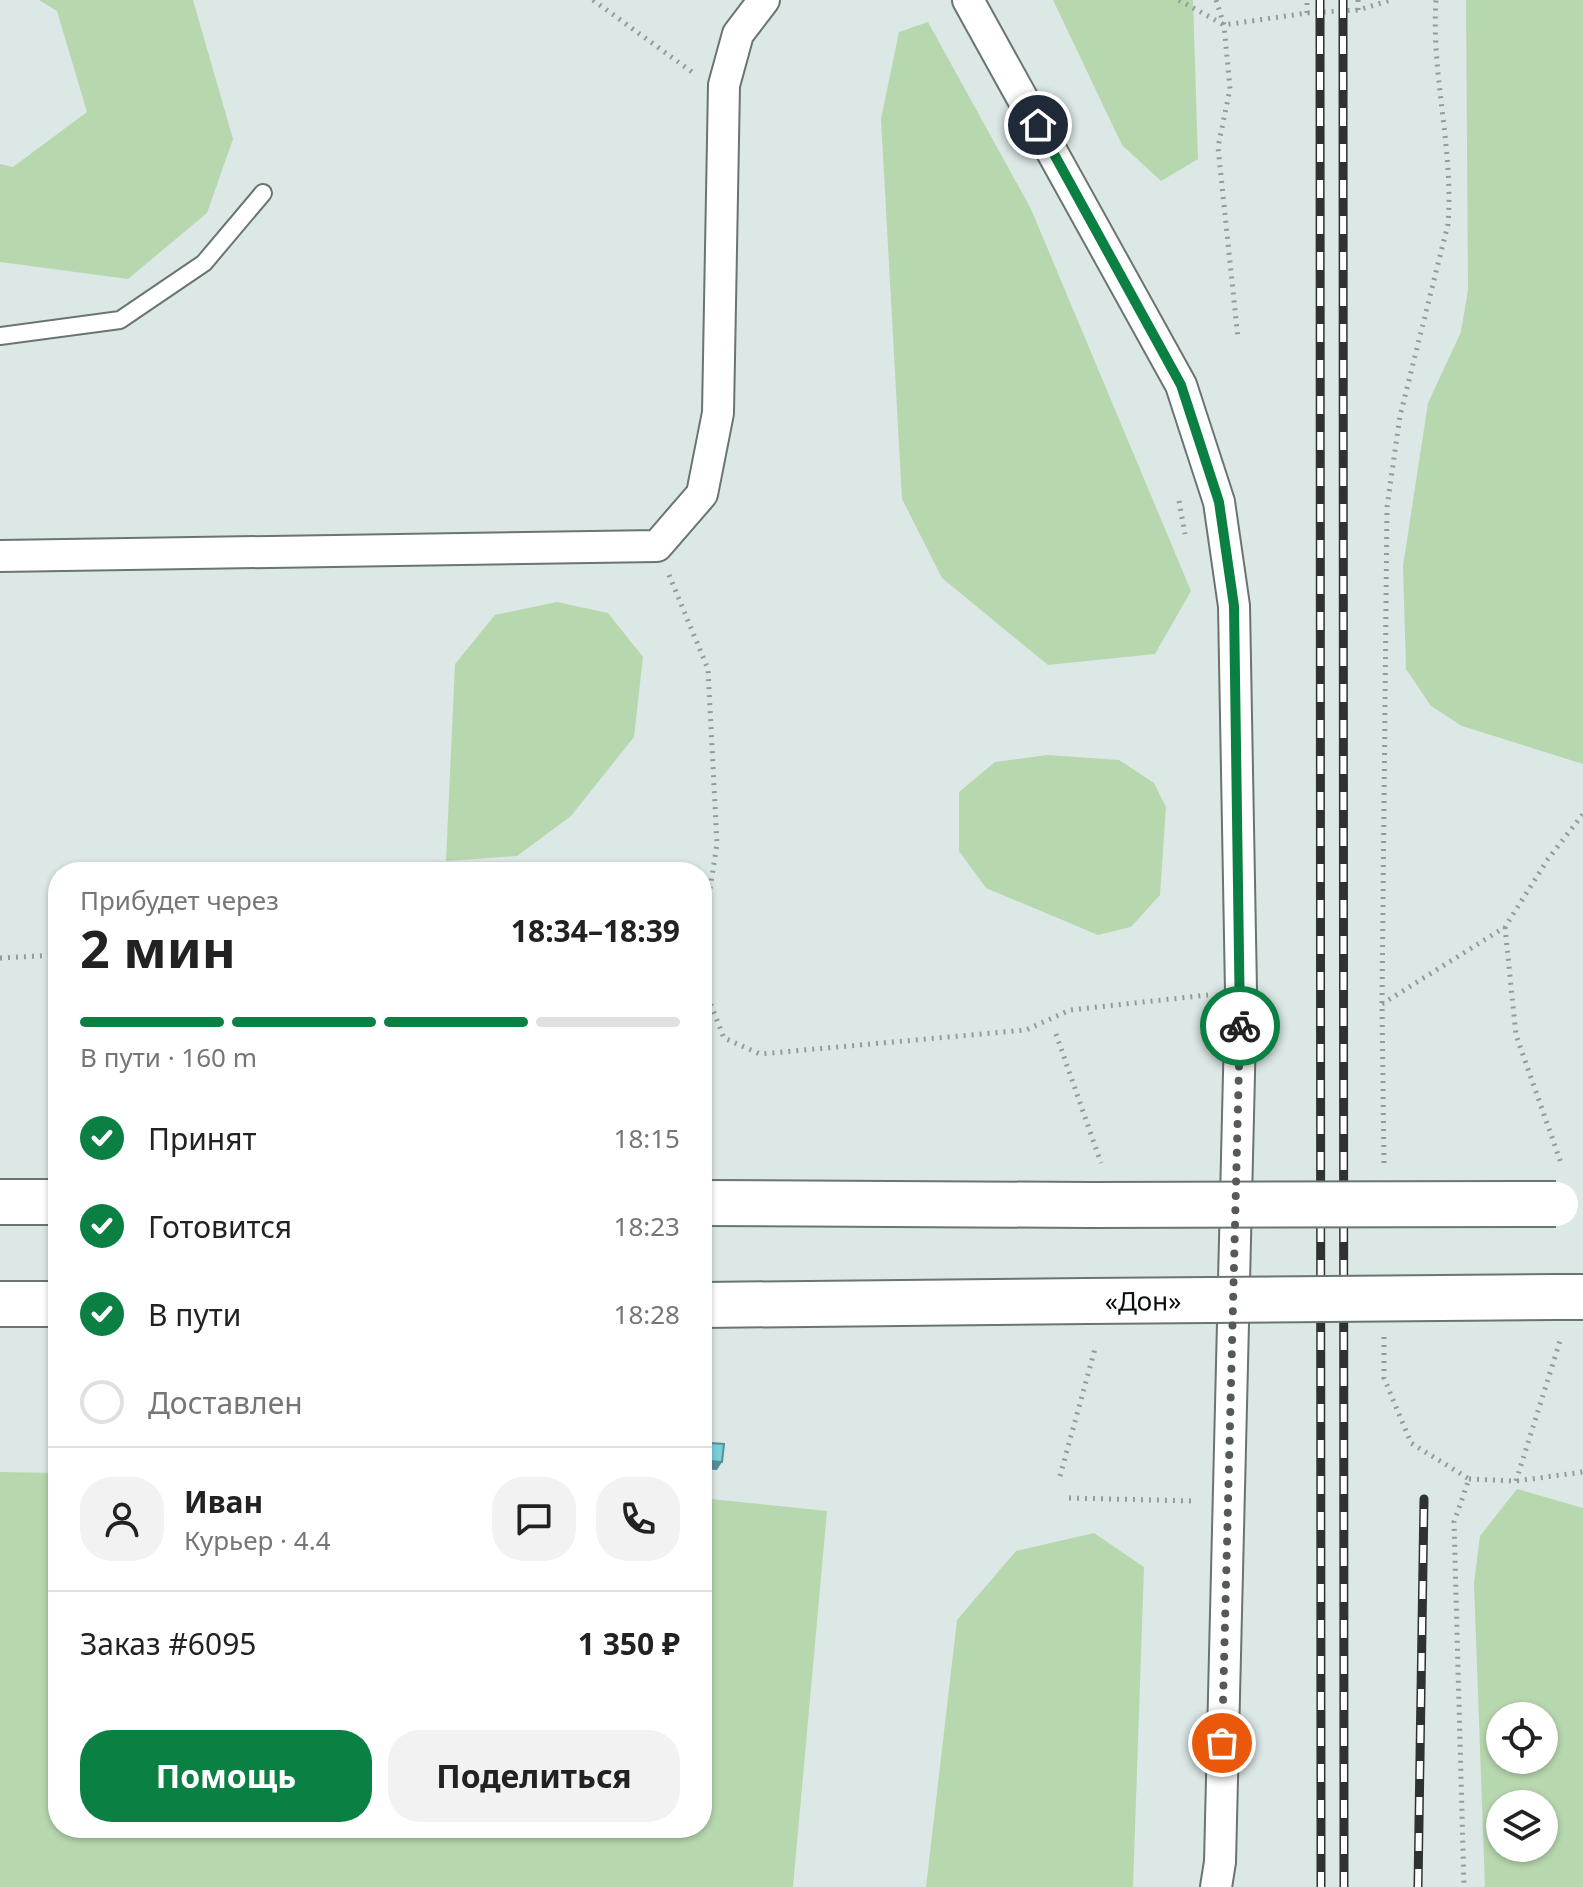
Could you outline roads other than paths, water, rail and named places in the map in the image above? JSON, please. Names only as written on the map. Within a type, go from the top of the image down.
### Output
[{"type":"highway","points":[[712,1203],[1090,1205],[1567,1190]]},
{"type":"highway","points":[[0,1202],[48,1202]]},
{"type":"highway","name":"«Дон»","points":[[712,1305],[1569,1297]]},
{"type":"highway","points":[[0,1304],[48,1304]]},
{"type":"street","points":[[0,556],[657,546],[702,494],[718,413],[724,85],[738,34],[764,0]]},
{"type":"street","points":[[968,0],[1181,385],[1219,502],[1234,606],[1241,991],[1220,1862],[1216,1887]]},
{"type":"lane","points":[[0,336],[120,320],[204,263],[263,193]]},
{"type":"railway","points":[[1320,0],[1321,1887]]},
{"type":"railway","points":[[1343,0],[1344,1887]]},
{"type":"railway","points":[[1418,1887],[1424,1499]]}]
